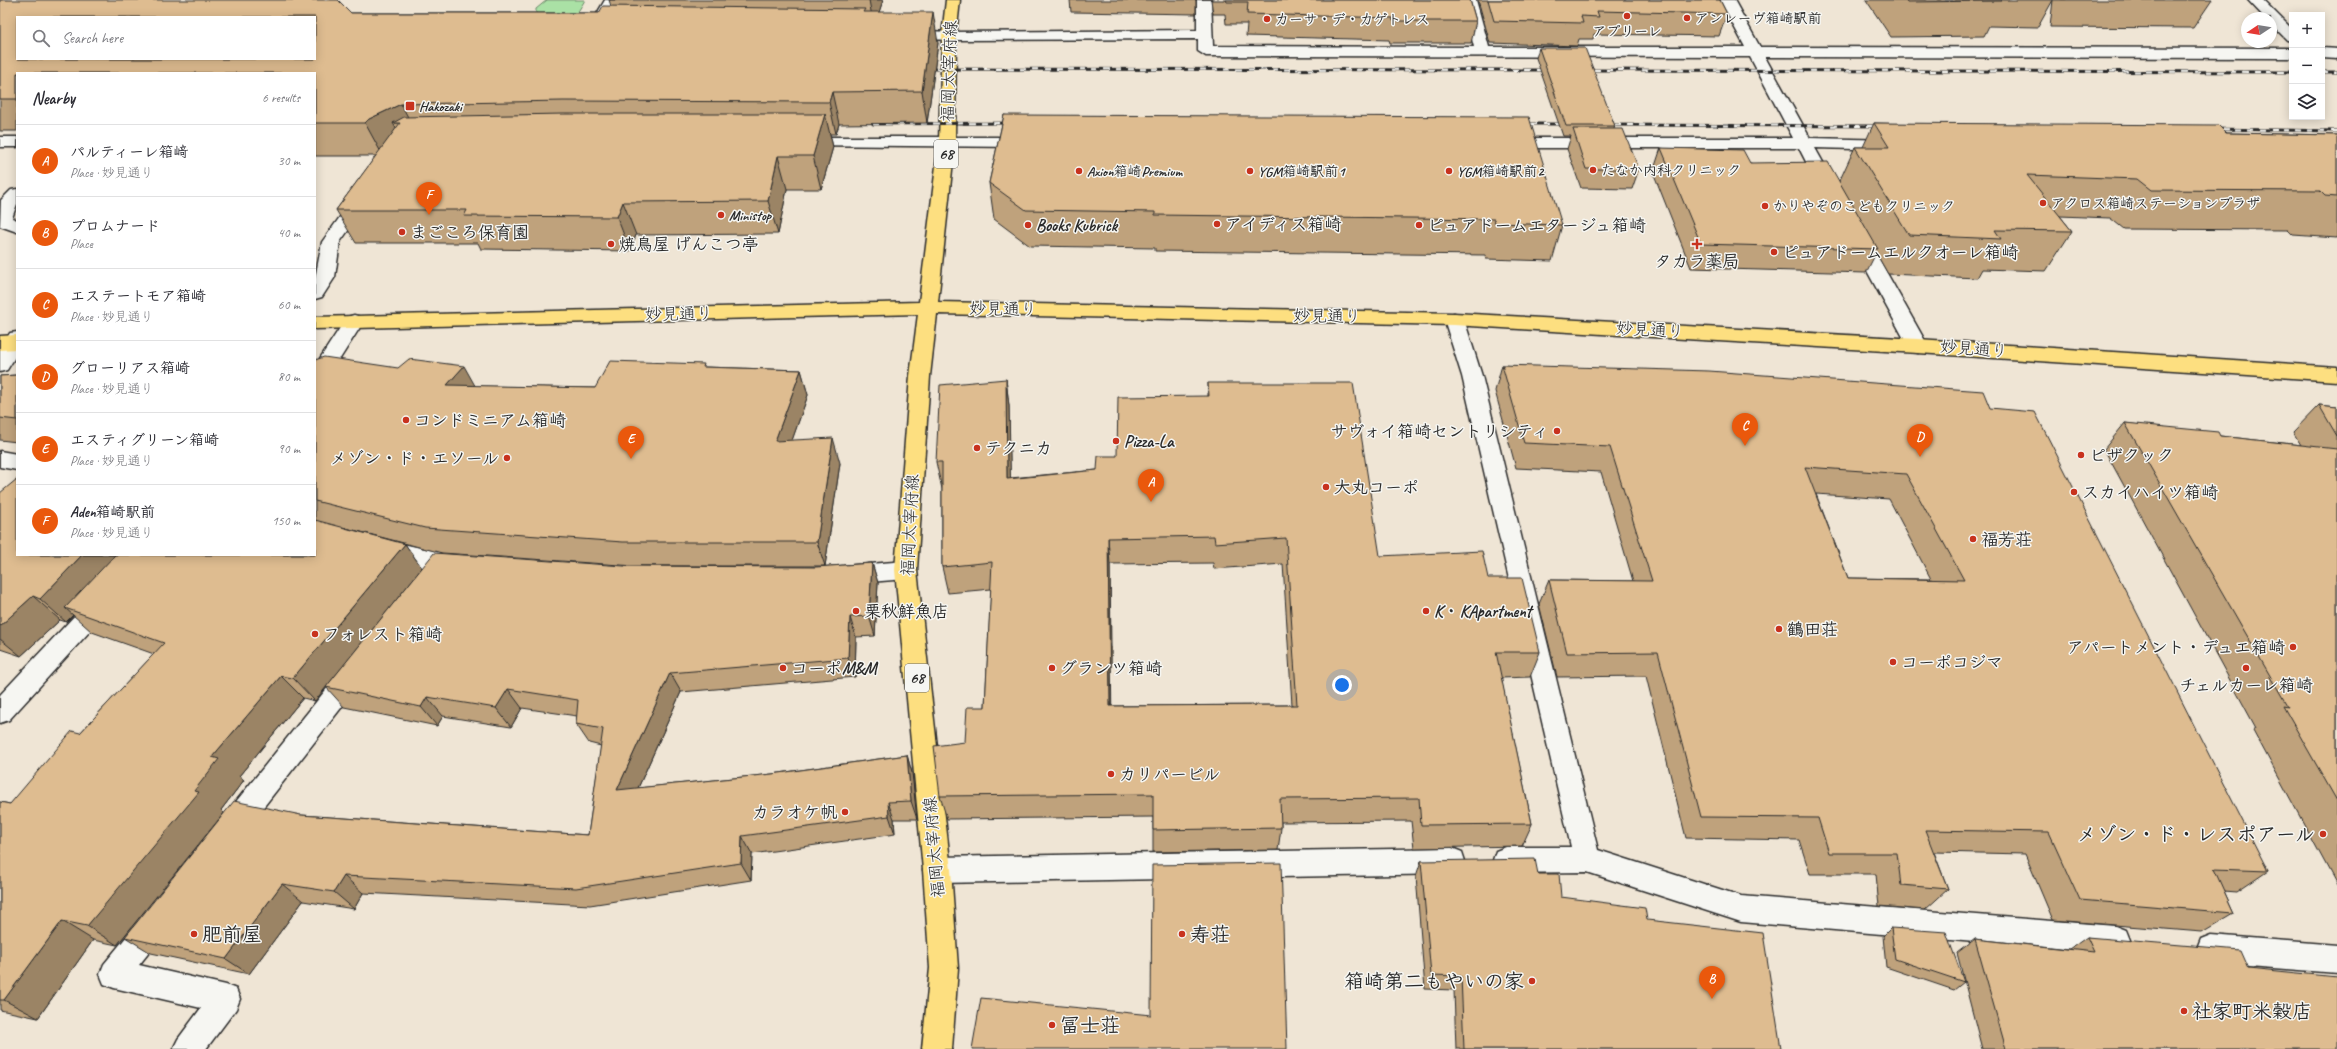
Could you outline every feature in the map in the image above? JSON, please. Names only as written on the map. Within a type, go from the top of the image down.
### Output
[{"type":"main road","name":"福岡太宰府線","points":[[937,1049],[944,968],[937,870],[906,570],[920,376],[947,142],[949,36],[953,0]]},
{"type":"main road","name":"妙見通り","points":[[316,323],[928,308],[1454,319],[1918,346],[2337,374]]},
{"type":"street","points":[[612,0],[602,17],[601,25],[618,34],[625,34]]},
{"type":"street","points":[[1204,0],[1206,51],[2289,53]]},
{"type":"street","points":[[1469,0],[1483,51]]},
{"type":"street","points":[[1727,0],[1802,143],[1837,203]]},
{"type":"street","points":[[2255,0],[2289,34]]},
{"type":"street","points":[[896,33],[949,36],[1205,34]]},
{"type":"street","points":[[2325,53],[2337,54]]},
{"type":"street","points":[[0,142],[16,142]]},
{"type":"street","points":[[789,142],[1048,142]]},
{"type":"street","points":[[1493,143],[1802,143],[1906,145]]},
{"type":"street","points":[[316,292],[326,277],[331,242],[371,187]]},
{"type":"street","points":[[16,195],[10,200],[2,220],[16,227]]},
{"type":"street","points":[[1849,222],[1918,346]]},
{"type":"street","points":[[1454,319],[1472,376],[1587,859]]},
{"type":"street","points":[[316,380],[354,321]]},
{"type":"street","points":[[0,365],[13,341]]},
{"type":"street","points":[[0,459],[16,462]]},
{"type":"street","points":[[368,544],[435,573],[481,566]]},
{"type":"street","points":[[823,577],[906,570]]},
{"type":"street","points":[[0,712],[119,584]]},
{"type":"street","points":[[218,844],[368,657]]},
{"type":"street","points":[[937,870],[1587,859],[1741,908],[2138,942]]},
{"type":"street","points":[[169,906],[114,974],[226,999],[188,1049]]},
{"type":"street","points":[[2186,946],[2337,959]]},
{"type":"green space","points":[[547,0],[585,0],[570,25],[536,23],[536,9]]},
{"type":"building","name":"Hakozaki","points":[[0,0],[338,0],[351,13],[599,13],[603,6],[865,9],[863,12],[933,12],[922,91],[832,92],[829,102],[563,101],[401,104],[369,119],[365,123],[316,123],[316,72],[16,72],[16,99],[0,99]]},
{"type":"building","points":[[1226,0],[1470,0],[1476,21],[1393,21],[1393,18],[1247,14],[1248,2],[1227,2]]},
{"type":"building","points":[[1488,0],[1720,0],[1727,14],[1597,11],[1599,17],[1581,16],[1583,23],[1494,21]]},
{"type":"building","points":[[1906,0],[2001,0],[2002,1],[1907,2]]},
{"type":"building","points":[[1539,48],[1585,48],[1615,126],[1566,126]]},
{"type":"building","points":[[563,114],[825,114],[813,156],[778,156],[768,201],[623,202],[617,217],[464,216],[467,210],[336,210],[400,123],[393,123],[404,117]]},
{"type":"building","points":[[1004,115],[1529,117],[1562,225],[1495,223],[1494,219],[1155,215],[1155,212],[1026,210],[989,183]]},
{"type":"building","points":[[1874,123],[2218,125],[2226,133],[2337,135],[2337,197],[2325,196],[2320,191],[2151,190],[2137,179],[2027,175],[2072,231],[1995,230],[2001,239],[1909,235],[1855,147],[1889,147]]},
{"type":"building","points":[[1573,129],[1623,129],[1639,169],[1586,169]]},
{"type":"building","points":[[1661,148],[1743,150],[1750,163],[1828,162],[1878,249],[1701,244]]},
{"type":"building","points":[[324,357],[398,368],[409,359],[464,366],[447,385],[595,388],[610,361],[704,364],[703,367],[801,370],[775,441],[833,438],[817,542],[623,542],[425,528],[316,501],[316,360]]},
{"type":"building","points":[[1502,365],[1709,371],[1983,391],[1990,408],[2035,412],[2268,871],[2214,869],[2234,913],[2080,900],[2049,832],[1925,830],[1948,889],[1901,885],[1897,853],[1829,853],[1818,818],[1701,817],[1658,652],[1567,653],[1549,580],[1652,581],[1610,447],[1524,443]],"holes":[[[1805,467],[1906,474],[1964,580],[1848,578]]]},
{"type":"building","points":[[16,375],[16,420],[0,418],[0,376]]},
{"type":"building","points":[[1006,379],[1007,479],[1097,470],[1098,456],[1117,456],[1118,397],[1209,396],[1208,383],[1353,383],[1380,556],[1482,551],[1488,578],[1522,578],[1540,652],[1496,652],[1532,824],[1421,825],[1419,798],[1280,799],[1281,828],[1153,830],[1153,794],[940,796],[934,746],[965,742],[967,707],[985,707],[992,562],[942,567],[942,462],[936,462],[940,385]],"holes":[[[1214,536],[1215,543],[1286,538],[1297,705],[1110,706],[1108,538]]]},
{"type":"building","points":[[2319,405],[2337,407],[2337,436]]},
{"type":"building","points":[[2125,423],[2218,432],[2220,436],[2337,449],[2337,801],[2283,706],[2288,707]]},
{"type":"building","points":[[16,480],[16,556],[81,556],[40,599],[33,596],[0,626],[0,493]]},
{"type":"building","points":[[316,520],[405,544],[293,678],[281,676],[212,757],[219,759],[194,791],[199,792],[87,926],[62,921],[4,1000],[0,1000],[0,802],[10,804],[72,731],[80,733],[164,643],[65,608],[114,556],[316,556]]},
{"type":"building","points":[[434,553],[624,566],[816,567],[872,563],[869,616],[850,617],[848,658],[670,673],[617,790],[772,774],[907,755],[911,801],[888,802],[889,816],[742,836],[741,863],[576,888],[344,876],[334,892],[282,884],[226,959],[125,937],[234,801],[301,815],[588,835],[603,729],[576,724],[578,700],[508,689],[496,708],[427,697],[421,707],[326,687]]},
{"type":"building","points":[[1535,859],[1538,874],[1559,874],[1561,897],[1645,908],[1647,920],[1763,933],[1781,1049],[1464,1049],[1461,976],[1431,975],[1421,861]]},
{"type":"building","points":[[1281,863],[1287,1049],[972,1049],[981,998],[1151,1015],[1152,865]]},
{"type":"building","points":[[1891,928],[1946,932],[1964,982],[1895,959]]},
{"type":"building","points":[[2087,937],[2240,950],[2248,968],[2337,977],[2337,1049],[2006,1049],[1975,939],[2094,952]]},
{"type":"railway","points":[[924,69],[1552,70]]},
{"type":"railway","points":[[1582,70],[2289,72]]},
{"type":"railway","points":[[2325,72],[2337,72]]},
{"type":"railway","points":[[873,124],[1013,123]]},
{"type":"railway","points":[[1519,124],[1569,124]]},
{"type":"railway","points":[[1603,125],[1885,126]]},
{"type":"railway","points":[[2211,129],[2337,131]]},
{"type":"place","name":"アプリーレ","points":[[1627,16]]},
{"type":"place","name":"アンレーヴ箱崎駅前","points":[[1687,18]]},
{"type":"place","name":"カーサ・デ・カゲトレス","points":[[1267,19]]},
{"type":"place","name":"Hakozaki","points":[[410,106]]},
{"type":"place","name":"たなか内科クリニック","points":[[1593,170]]},
{"type":"place","name":"Axion箱崎Premium","points":[[1079,171]]},
{"type":"place","name":"YGM箱崎駅前1","points":[[1250,171]]},
{"type":"place","name":"YGM箱崎駅前2","points":[[1449,171]]},
{"type":"place","name":"アクロス箱崎ステーションプラザ","points":[[2043,203]]},
{"type":"place","name":"かりやぞのこどもクリニック","points":[[1765,206]]},
{"type":"place","name":"Aden箱崎駅前","points":[[429,215]]},
{"type":"place","name":"Ministop","points":[[721,215]]},
{"type":"place","name":"アイディス箱崎","points":[[1217,224]]},
{"type":"place","name":"Books Kubrick","points":[[1028,225]]},
{"type":"place","name":"ピュアドームエタージュ箱崎","points":[[1419,225]]},
{"type":"place","name":"まごころ保育園","points":[[402,232]]},
{"type":"place","name":"焼鳥屋 げんこつ亭","points":[[611,244]]},
{"type":"place","name":"タカラ薬局","points":[[1697,244]]},
{"type":"place","name":"ピュアドームエルクオーレ箱崎","points":[[1774,252]]},
{"type":"place","name":"コンドミニアム箱崎","points":[[406,420]]},
{"type":"place","name":"サヴォイ箱崎セントリシティ","points":[[1557,431]]},
{"type":"place","name":"Pizza-La","points":[[1116,441]]},
{"type":"place","name":"エステートモア箱崎","points":[[1745,446]]},
{"type":"place","name":"テクニカ","points":[[977,448]]},
{"type":"place","name":"ピザクック","points":[[2081,455]]},
{"type":"place","name":"グローリアス箱崎","points":[[1920,457]]},
{"type":"place","name":"メゾン・ド・エソール","points":[[507,458]]},
{"type":"place","name":"エスティグリーン箱崎","points":[[631,459]]},
{"type":"place","name":"大丸コーポ","points":[[1326,487]]},
{"type":"place","name":"スカイハイツ箱崎","points":[[2074,492]]},
{"type":"place","name":"パルティーレ箱﨑","points":[[1151,502]]},
{"type":"place","name":"福芳荘","points":[[1973,539]]},
{"type":"place","name":"栗秋鮮魚店","points":[[856,611]]},
{"type":"place","name":"K・KApartment","points":[[1426,611]]},
{"type":"place","name":"鶴田荘","points":[[1779,629]]},
{"type":"place","name":"フォレスト箱崎","points":[[315,634]]},
{"type":"place","name":"アパートメント・デュエ箱崎","points":[[2293,647]]},
{"type":"place","name":"コーポコジマ","points":[[1893,662]]},
{"type":"place","name":"コーポM&M","points":[[783,668]]},
{"type":"place","name":"グランツ箱崎","points":[[1052,668]]},
{"type":"place","name":"チェルカーレ箱崎","points":[[2246,668]]},
{"type":"place","name":"カリパービル","points":[[1111,774]]},
{"type":"place","name":"カラオケ帆","points":[[845,812]]},
{"type":"place","name":"メゾン・ド・レスポアール","points":[[2323,834]]},
{"type":"place","name":"肥前屋","points":[[194,934]]},
{"type":"place","name":"寿荘","points":[[1182,934]]},
{"type":"place","name":"箱崎第二もやいの家","points":[[1532,981]]},
{"type":"place","name":"プロムナード","points":[[1712,999]]},
{"type":"place","name":"社家町米穀店","points":[[2184,1011]]},
{"type":"place","name":"冨士荘","points":[[1052,1025]]}]
